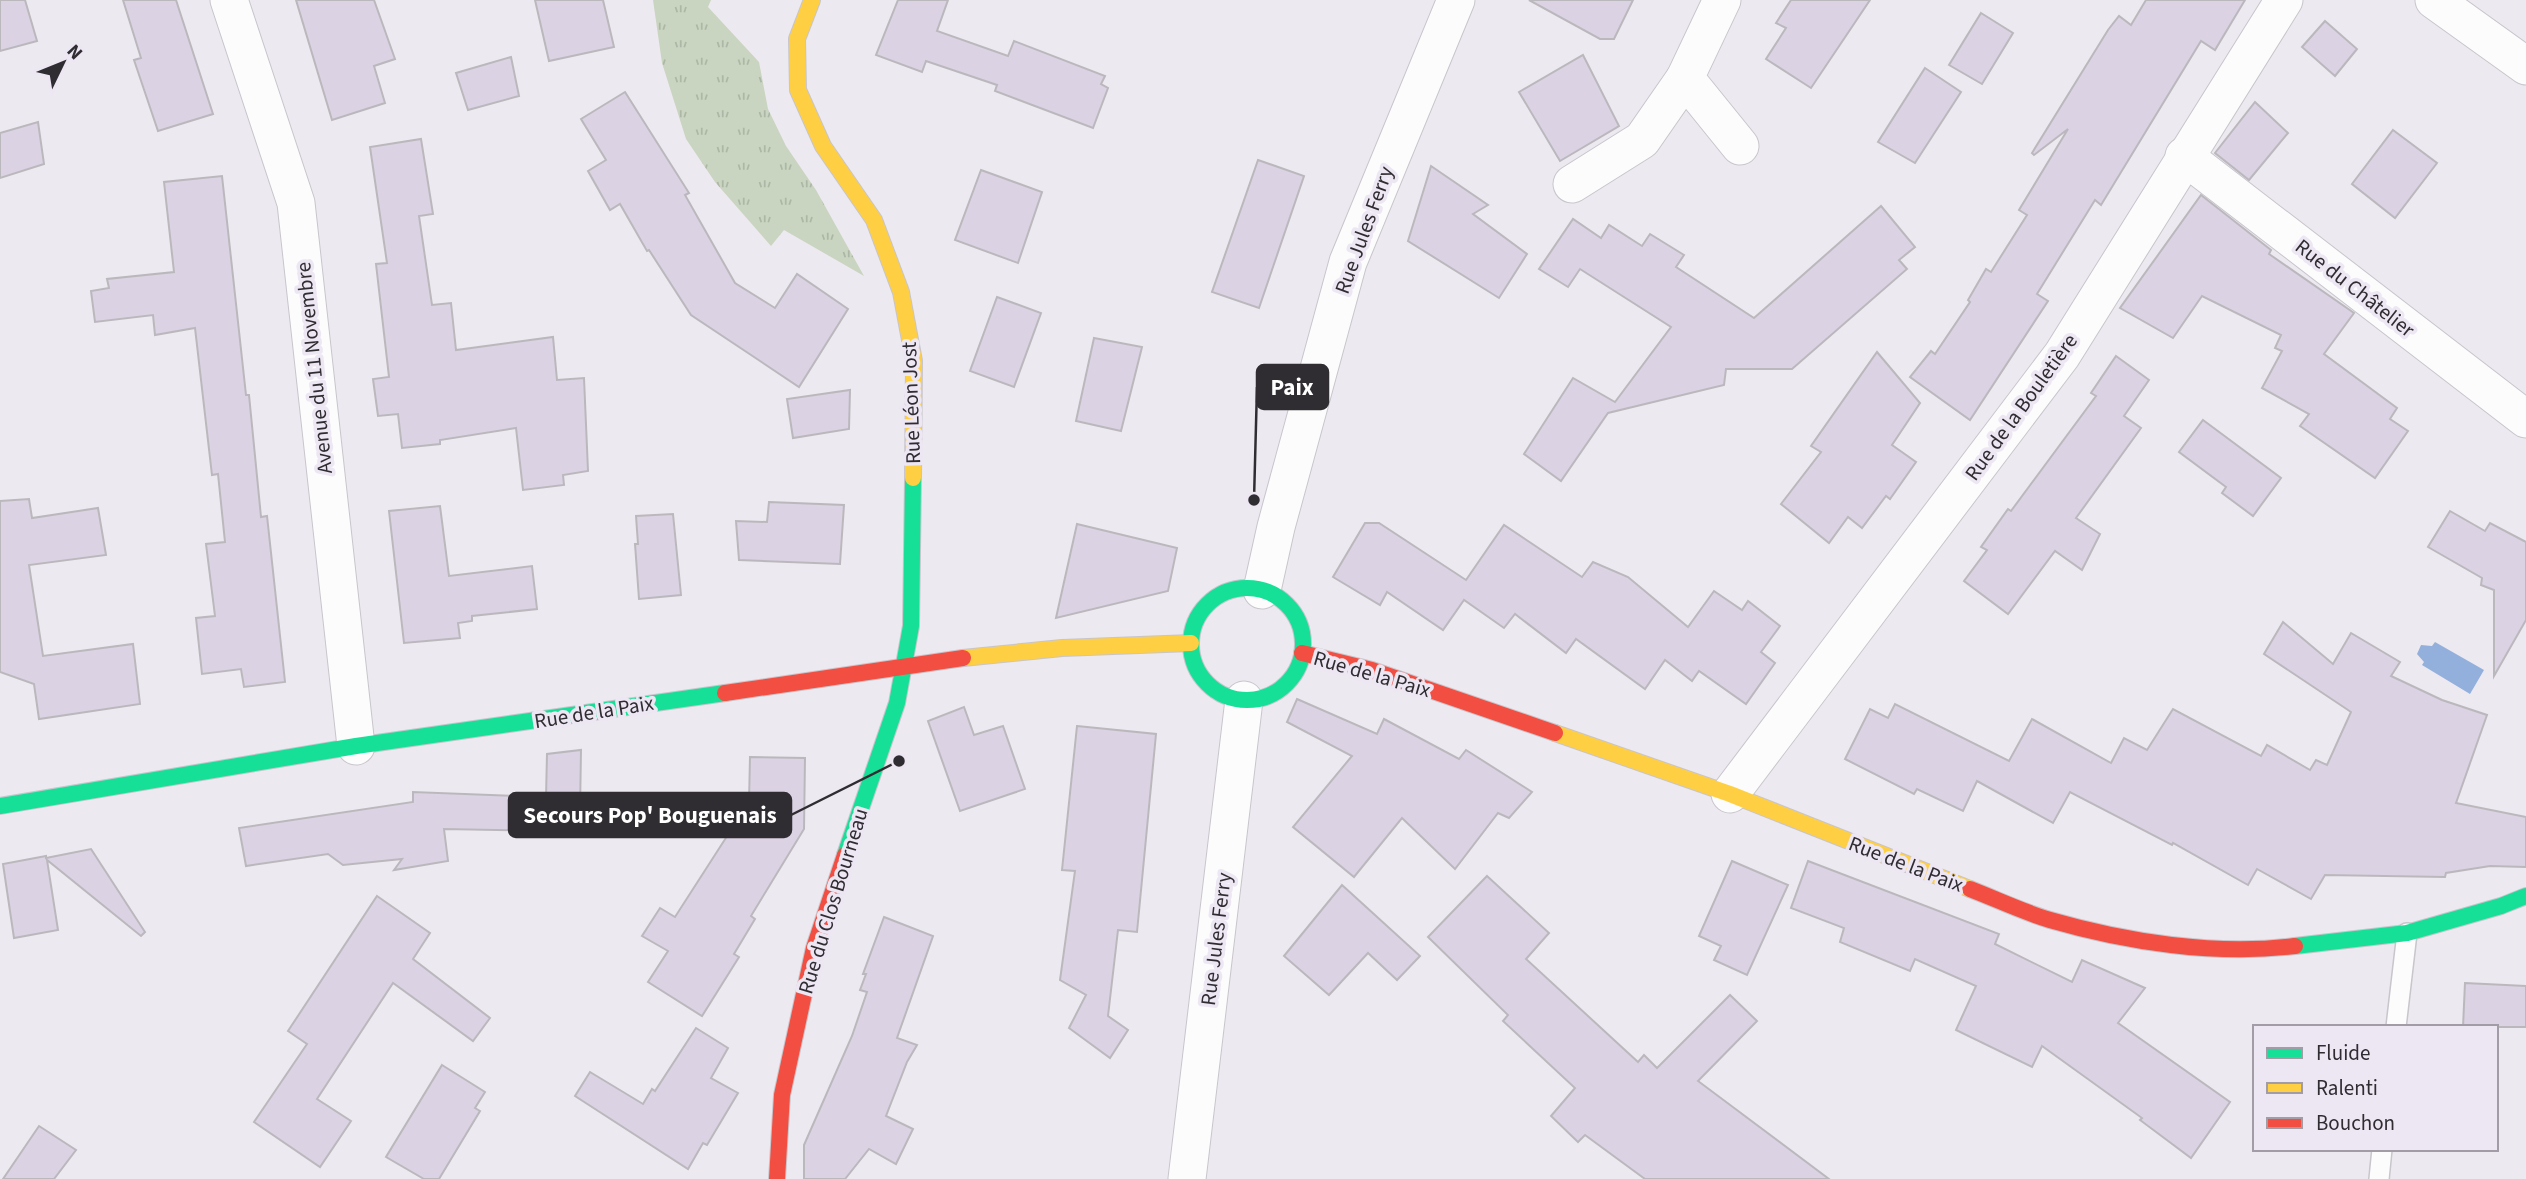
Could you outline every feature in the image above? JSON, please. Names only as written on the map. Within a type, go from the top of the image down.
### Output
[{"type":"street","name":"Avenue du 11 Novembre","points":[[229,0],[296,203],[356,746]]},
{"type":"street","name":"Rue Léon Jost","points":[[812,0],[796,39],[798,90],[824,146],[874,220],[901,292],[914,361],[911,626],[903,668]]},
{"type":"street","name":"Rue Jules Ferry","points":[[1262,590],[1276,527],[1348,262],[1456,0]]},
{"type":"street","points":[[1572,184],[1642,141],[1685,78],[1722,0]]},
{"type":"street","name":"Rue de la Bouletière","points":[[1730,794],[2062,355],[2284,0]]},
{"type":"street","points":[[2434,0],[2526,66]]},
{"type":"street","points":[[1685,78],[1740,146]]},
{"type":"street","name":"Rue du Châtelier","points":[[2184,156],[2526,419]]},
{"type":"street","points":[[1238,589],[1262,590],[1279,598],[1294,613],[1302,630],[1302,653],[1296,672],[1280,690],[1265,697],[1244,700],[1222,694],[1202,677],[1196,666],[1191,643],[1199,616],[1213,600],[1238,589]]},
{"type":"street","name":"Rue de la Paix","points":[[0,806],[356,746],[977,656],[1062,648],[1191,643]]},
{"type":"street","name":"Rue de la Paix","points":[[1302,653],[1372,670],[1730,794],[2049,919],[2141,941],[2255,951],[2407,933],[2501,906],[2526,896]]},
{"type":"street","name":"Rue du Clos Bourneau","points":[[777,1179],[782,1095],[814,948],[897,703],[903,668]]},
{"type":"street","name":"Rue Jules Ferry","points":[[1187,1179],[1244,700]]},
{"type":"lane","points":[[2396,1025],[2407,933]]},
{"type":"lane","points":[[2379,1179],[2382,1151]]},
{"type":"green space","points":[[653,0],[711,0],[708,7],[759,62],[768,109],[786,146],[816,190],[864,276],[784,230],[771,246],[715,182],[686,139],[662,63]]},
{"type":"water","points":[[2435,642],[2484,670],[2470,694],[2422,665],[2424,662],[2417,654],[2421,645],[2432,646]]},
{"type":"building","points":[[0,0],[25,0],[37,41],[0,51]]},
{"type":"building","points":[[123,0],[176,0],[213,114],[158,131],[134,60],[141,58]]},
{"type":"building","points":[[296,0],[374,0],[395,59],[374,66],[385,103],[332,120]]},
{"type":"building","points":[[535,0],[603,0],[614,47],[549,61]]},
{"type":"building","points":[[898,0],[948,0],[937,31],[1008,56],[1014,41],[1105,76],[1101,84],[1108,88],[1093,128],[995,91],[997,85],[926,61],[922,72],[876,55]]},
{"type":"building","points":[[1529,0],[1633,0],[1614,39],[1600,39]]},
{"type":"building","points":[[1791,0],[1870,0],[1811,88],[1766,59],[1786,28],[1776,23]]},
{"type":"building","points":[[2146,0],[2245,0],[2215,50],[2201,41],[2101,205],[2095,200],[2037,294],[2048,301],[1970,420],[1910,377],[1931,351],[1935,354],[1970,302],[1968,300],[1986,269],[1991,272],[2027,215],[2019,210],[2068,129],[2034,155],[2032,153],[2108,30],[2119,16],[2131,25]]},
{"type":"building","points":[[1981,13],[2013,33],[1982,84],[1949,65]]},
{"type":"building","points":[[2325,21],[2357,49],[2335,76],[2302,47]]},
{"type":"building","points":[[1583,55],[1619,126],[1560,161],[1519,92]]},
{"type":"building","points":[[511,57],[519,96],[468,110],[456,73]]},
{"type":"building","points":[[1925,68],[1961,92],[1915,163],[1878,142]]},
{"type":"building","points":[[625,92],[689,193],[685,195],[735,283],[775,308],[797,274],[848,309],[799,387],[691,315],[649,250],[647,251],[620,204],[610,210],[588,171],[606,160],[581,119]]},
{"type":"building","points":[[2255,102],[2288,133],[2249,180],[2215,153]]},
{"type":"building","points":[[38,122],[44,164],[0,178],[0,133]]},
{"type":"building","points":[[2393,130],[2437,163],[2395,218],[2352,184]]},
{"type":"building","points":[[421,139],[433,214],[419,216],[432,305],[451,303],[456,350],[553,337],[557,380],[584,378],[588,471],[563,475],[564,485],[523,490],[516,428],[440,440],[440,444],[402,448],[398,414],[378,416],[373,379],[389,377],[376,264],[387,263],[370,147]]},
{"type":"building","points":[[1258,160],[1304,176],[1259,308],[1212,292]]},
{"type":"building","points":[[1431,166],[1488,205],[1473,214],[1527,254],[1499,298],[1408,241]]},
{"type":"building","points":[[981,170],[1042,192],[1018,263],[955,240]]},
{"type":"building","points":[[222,176],[261,517],[267,516],[285,682],[244,687],[241,669],[202,674],[196,618],[215,616],[206,544],[225,542],[218,474],[212,475],[195,328],[155,335],[153,315],[95,322],[91,291],[109,288],[107,279],[174,272],[164,182]]},
{"type":"building","points":[[2201,195],[2271,250],[2269,254],[2354,313],[2324,354],[2397,408],[2390,419],[2408,431],[2375,478],[2300,426],[2309,414],[2262,388],[2282,351],[2275,348],[2281,335],[2202,296],[2173,338],[2120,308]]},
{"type":"building","points":[[1881,206],[1915,247],[1899,260],[1907,269],[1792,369],[1726,369],[1724,385],[1608,413],[1561,481],[1524,454],[1573,378],[1615,402],[1671,327],[1580,269],[1568,287],[1539,269],[1573,219],[1601,238],[1609,225],[1642,246],[1650,234],[1684,255],[1676,267],[1754,318]]},
{"type":"building","points":[[997,297],[1041,313],[1014,387],[970,371]]},
{"type":"building","points":[[1094,338],[1142,347],[1121,431],[1076,421]]},
{"type":"building","points":[[1877,352],[1920,403],[1892,445],[1916,462],[1890,499],[1886,496],[1862,528],[1848,517],[1829,543],[1781,504],[1821,452],[1811,446]]},
{"type":"building","points":[[2116,356],[2149,380],[2124,416],[2141,428],[2076,518],[2100,534],[2082,570],[2055,551],[2008,614],[1964,581],[1987,550],[1981,547],[2008,509],[2011,511],[2096,396],[2091,393]]},
{"type":"building","points":[[850,390],[849,429],[793,438],[787,399]]},
{"type":"building","points":[[2203,420],[2281,478],[2253,516],[2222,493],[2226,487],[2179,452]]},
{"type":"building","points":[[29,499],[32,518],[98,508],[106,555],[29,565],[43,656],[133,644],[140,704],[39,719],[34,684],[0,672],[0,501]]},
{"type":"building","points":[[769,502],[844,505],[840,564],[739,560],[736,521],[767,522]]},
{"type":"building","points":[[440,506],[449,576],[532,566],[537,609],[472,616],[472,621],[458,623],[460,638],[404,643],[389,511]]},
{"type":"building","points":[[2450,511],[2485,531],[2490,523],[2526,542],[2526,620],[2494,676],[2494,590],[2481,585],[2482,578],[2428,547]]},
{"type":"building","points":[[673,514],[681,595],[639,599],[636,516]]},
{"type":"building","points":[[1365,523],[1379,523],[1466,580],[1504,525],[1582,577],[1593,562],[1628,577],[1688,627],[1714,591],[1742,610],[1748,601],[1780,626],[1761,652],[1775,663],[1746,704],[1699,671],[1692,681],[1665,660],[1645,689],[1576,639],[1566,653],[1515,614],[1504,628],[1464,600],[1443,630],[1387,592],[1380,605],[1333,577]]},
{"type":"building","points":[[1077,524],[1177,548],[1168,591],[1056,618]]},
{"type":"building","points":[[2283,622],[2333,664],[2351,633],[2400,662],[2391,676],[2442,700],[2487,715],[2456,803],[2526,817],[2526,867],[2490,866],[2446,873],[2445,877],[2325,875],[2311,899],[2257,869],[2248,885],[2173,843],[2172,845],[2070,792],[2053,823],[1977,781],[1963,811],[1917,789],[1914,794],[1845,759],[1870,709],[1888,718],[1895,704],[2009,761],[2032,719],[2111,763],[2124,738],[2147,750],[2173,709],[2261,756],[2267,745],[2310,770],[2316,760],[2327,765],[2351,712],[2264,654]]},
{"type":"building","points":[[1297,699],[1377,734],[1384,719],[1459,759],[1466,750],[1532,792],[1509,818],[1498,813],[1455,869],[1402,818],[1354,877],[1293,827],[1352,756],[1287,722]]},
{"type":"building","points":[[964,707],[974,735],[1003,726],[1025,789],[960,811],[928,721]]},
{"type":"building","points":[[1077,726],[1156,734],[1137,932],[1118,930],[1108,1016],[1128,1030],[1110,1058],[1069,1028],[1086,995],[1060,980],[1075,871],[1062,870]]},
{"type":"building","points":[[581,750],[580,812],[558,811],[557,831],[444,829],[448,861],[394,870],[402,859],[343,865],[328,854],[246,866],[239,828],[413,802],[413,792],[546,797],[547,754]]},
{"type":"building","points":[[750,757],[805,758],[804,829],[751,916],[755,919],[734,954],[739,957],[702,1016],[648,982],[668,951],[642,936],[660,908],[675,917],[749,802]]},
{"type":"building","points":[[91,849],[145,932],[141,936],[47,860],[58,930],[14,938],[3,864]]},
{"type":"building","points":[[1732,861],[1788,885],[1747,975],[1714,960],[1721,946],[1699,936]]},
{"type":"building","points":[[1808,861],[1999,934],[1995,944],[2072,982],[2082,960],[2145,988],[2118,1023],[2230,1102],[2191,1158],[2140,1120],[2142,1118],[2042,1046],[2032,1067],[1956,1030],[1976,986],[1915,959],[1910,971],[1840,942],[1844,928],[1791,908]]},
{"type":"building","points":[[1487,876],[1549,933],[1526,959],[1638,1062],[1644,1055],[1657,1068],[1730,995],[1757,1021],[1698,1081],[1829,1179],[1645,1179],[1585,1135],[1578,1142],[1551,1116],[1575,1088],[1503,1021],[1508,1015],[1428,937]]},
{"type":"building","points":[[1342,885],[1420,956],[1397,980],[1368,953],[1329,995],[1284,956]]},
{"type":"building","points":[[377,896],[430,933],[413,959],[490,1018],[473,1041],[393,983],[317,1099],[351,1121],[320,1167],[254,1122],[307,1044],[288,1031]]},
{"type":"building","points":[[884,917],[933,936],[897,1038],[917,1045],[907,1062],[886,1116],[913,1129],[896,1164],[869,1149],[845,1179],[804,1179],[804,1145],[852,1036],[867,992],[860,990],[866,974],[863,974]]},
{"type":"building","points":[[2465,983],[2526,986],[2526,1027],[2463,1025]]},
{"type":"building","points":[[696,1028],[728,1048],[711,1078],[738,1093],[707,1145],[703,1143],[688,1169],[575,1096],[590,1072],[643,1104],[652,1089],[655,1091]]},
{"type":"building","points":[[442,1065],[485,1092],[475,1108],[480,1111],[439,1179],[424,1179],[386,1157]]},
{"type":"building","points":[[39,1126],[76,1150],[54,1179],[3,1179]]},
{"type":"traffic: fast","points":[[845,855],[897,703],[911,626],[913,478]]},
{"type":"traffic: fast","points":[[1247,588],[1268,592],[1286,605],[1299,623],[1303,644],[1299,665],[1286,683],[1268,696],[1247,700],[1226,696],[1208,683],[1195,665],[1191,644],[1195,623],[1208,605],[1226,592],[1247,588]]},
{"type":"traffic: fast","points":[[0,806],[356,746],[725,693]]},
{"type":"traffic: fast","points":[[2295,946],[2407,933],[2501,906],[2526,896]]},
{"type":"traffic: slow","points":[[812,0],[797,39],[798,90],[823,146],[874,220],[901,292],[914,361],[913,478]]},
{"type":"traffic: slow","points":[[963,658],[1062,648],[1191,643]]},
{"type":"traffic: slow","points":[[1555,733],[1730,794],[1970,889]]},
{"type":"traffic: jam","points":[[1302,653],[1372,670],[1555,733]]},
{"type":"traffic: jam","points":[[725,693],[963,658]]},
{"type":"traffic: jam","points":[[777,1179],[782,1095],[814,948],[845,855]]},
{"type":"traffic: jam","points":[[1970,889],[2050,920],[2140,941],[2203,948],[2265,949],[2295,946]]},
{"type":"place","name":"Paix","points":[[1254,500]]},
{"type":"place","name":"Secours Pop' Bouguenais","points":[[899,761]]}]
